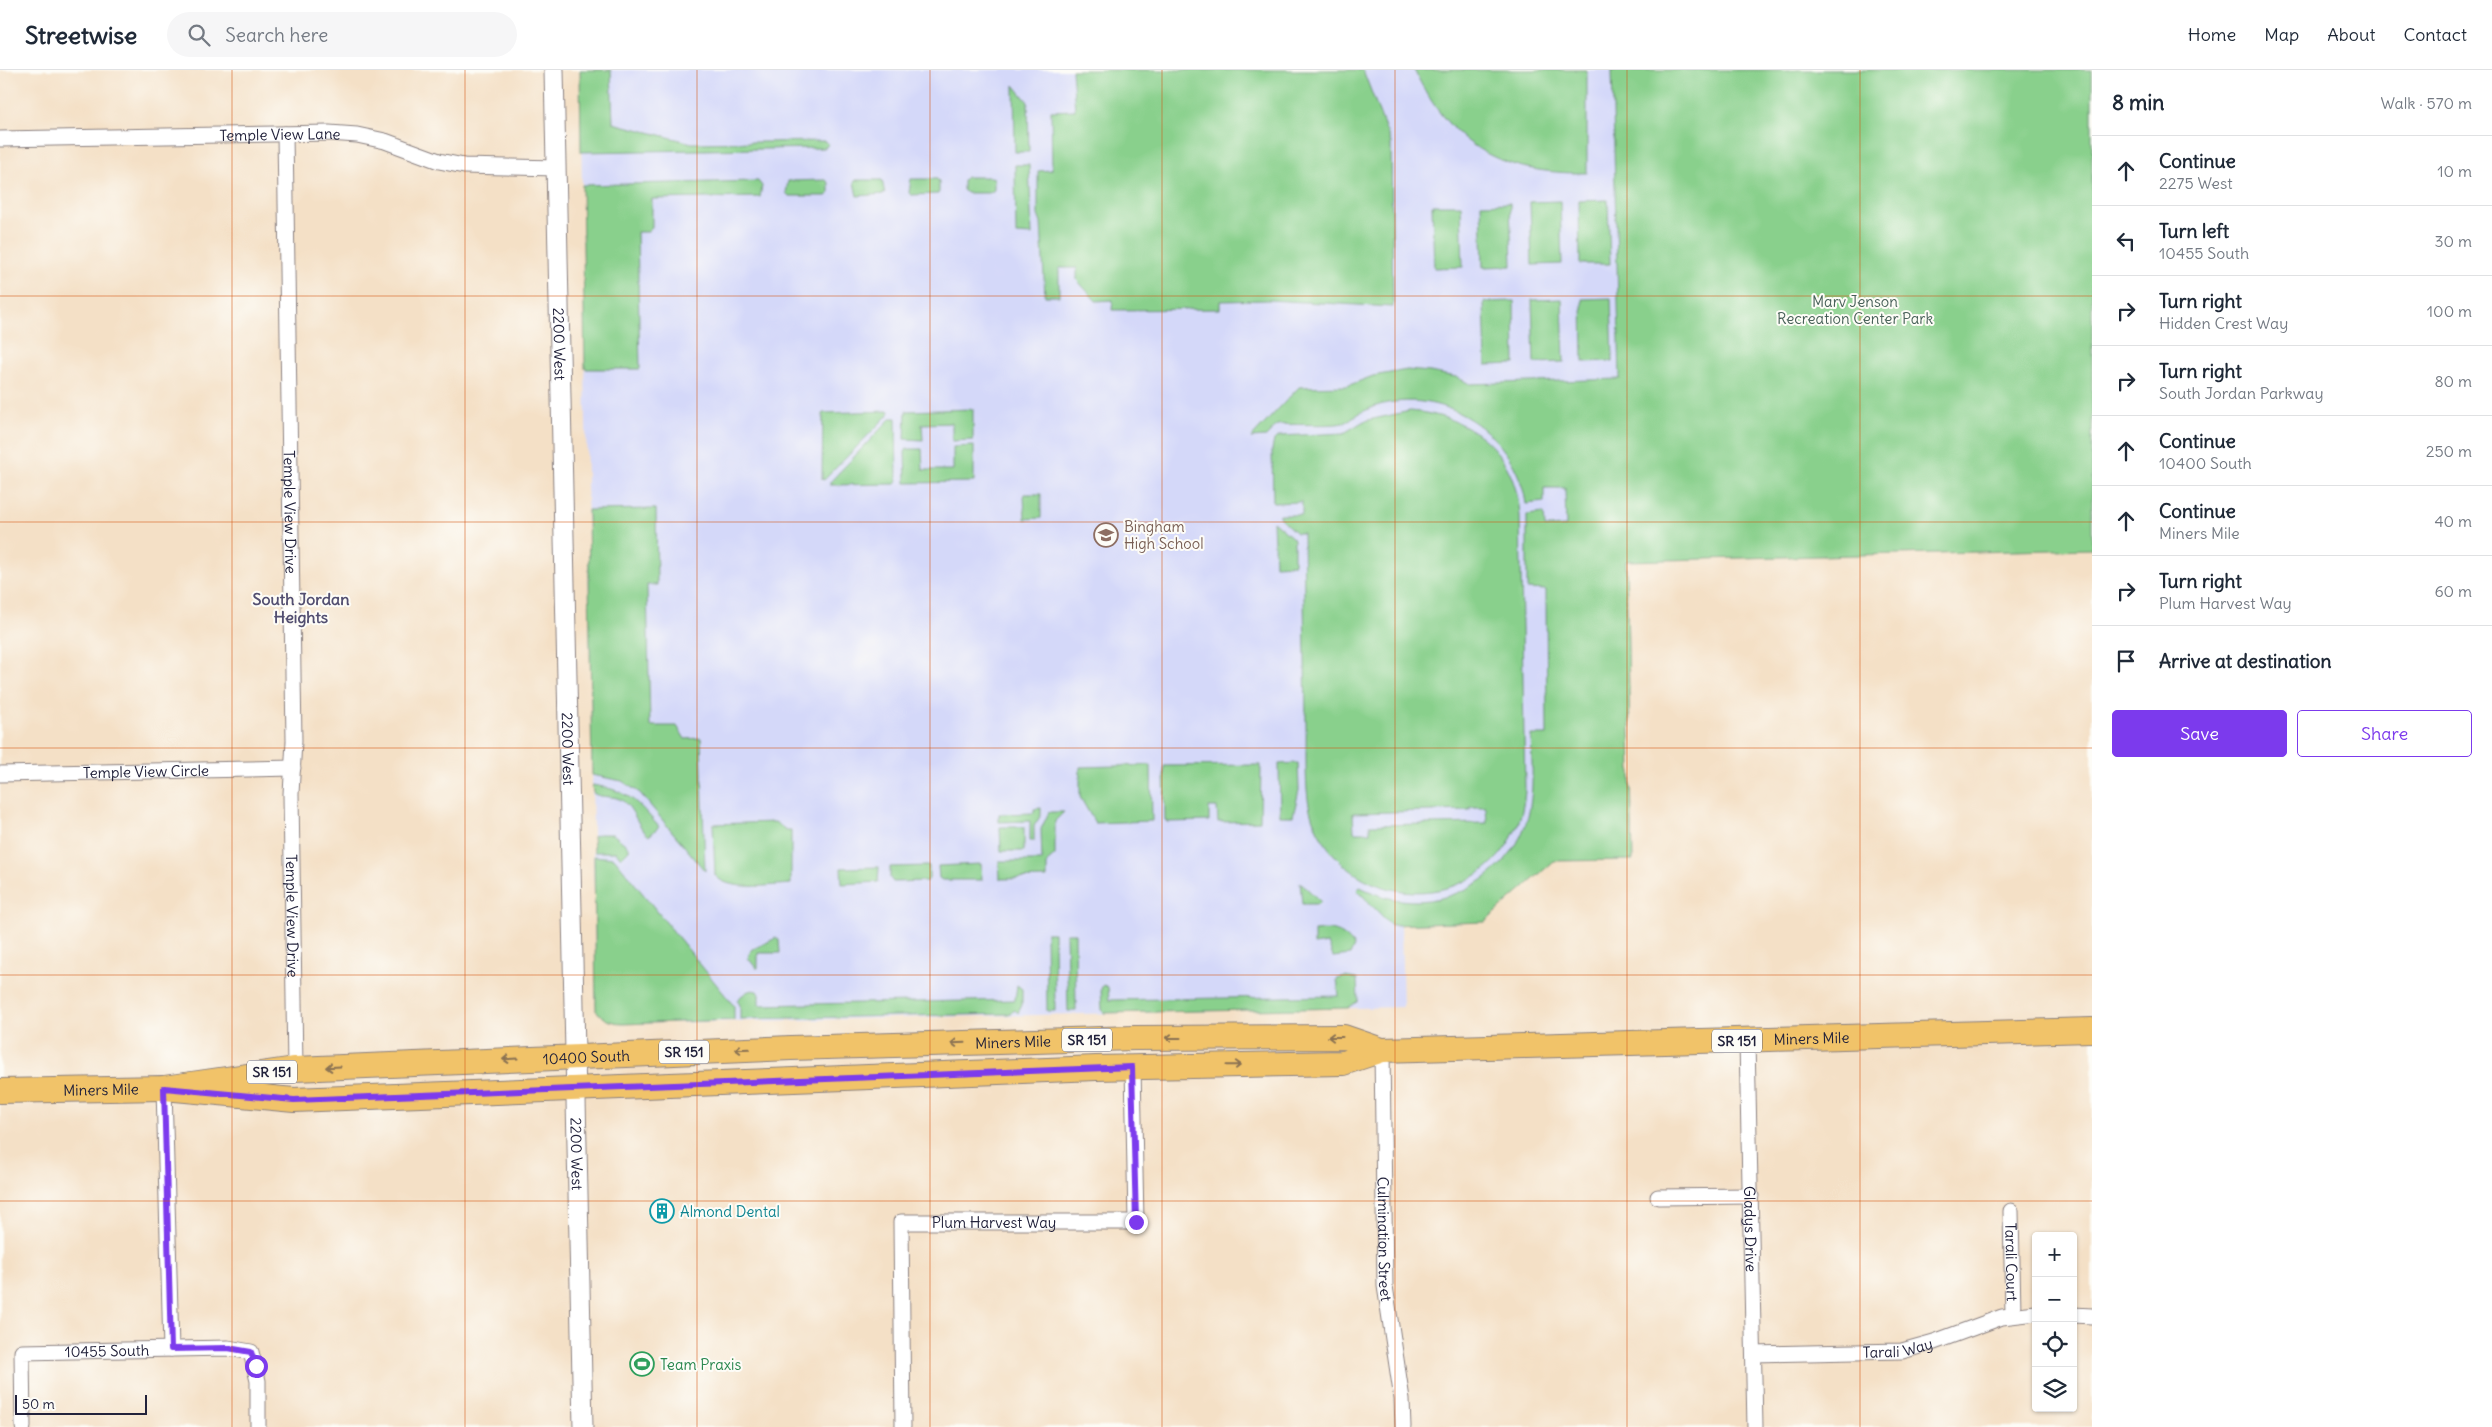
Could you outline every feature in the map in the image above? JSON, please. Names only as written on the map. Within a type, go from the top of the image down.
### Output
[{"type":"main road","name":"Miners Mile","points":[[576,1089],[1037,1070],[1343,1063],[1382,1050],[2092,1030]]},
{"type":"main road","name":"Miners Mile","points":[[791,1048],[1135,1038],[1344,1037],[1382,1050]]},
{"type":"main road","name":"10400 South","points":[[382,1065],[791,1048]]},
{"type":"main road","name":"Miners Mile","points":[[0,1091],[164,1088],[295,1069],[382,1065]]},
{"type":"main road","name":"SR 151","points":[[164,1088],[294,1100],[576,1089]]},
{"type":"street","name":"2200 West","points":[[554,70],[583,1427]]},
{"type":"street","name":"Temple View Lane","points":[[0,139],[285,134],[357,135],[385,142],[439,161],[464,166],[556,168]]},
{"type":"street","name":"Temple View Drive","points":[[285,134],[295,1069]]},
{"type":"street","name":"Temple View Circle","points":[[0,774],[293,768]]},
{"type":"street","name":"Gladys Drive","points":[[1747,1041],[1755,1421]]},
{"type":"street","name":"Culmination Street","points":[[1382,1050],[1386,1286],[1402,1399],[1403,1427]]},
{"type":"street","name":"Plum Harvest Way","points":[[903,1427],[900,1222],[1136,1222],[1132,1067]]},
{"type":"street","points":[[164,1088],[171,1349]]},
{"type":"street","points":[[1658,1197],[1751,1196]]},
{"type":"street","name":"Tarali Court","points":[[2011,1211],[2014,1314]]},
{"type":"street","name":"Tarali Way","points":[[1754,1354],[1902,1351],[2014,1314],[2032,1313]]},
{"type":"street","points":[[2077,1315],[2092,1316]]},
{"type":"street","name":"10455 South","points":[[23,1427],[22,1352],[228,1348],[251,1352],[258,1381],[258,1427]]},
{"type":"shaded area","name":"Bingham High School","points":[[580,70],[1612,70],[1633,860],[1554,861],[1485,922],[1401,925],[1403,1007],[622,1024],[601,1015],[596,1011]]},
{"type":"green space","points":[[580,70],[611,70],[613,123],[692,143],[824,141],[829,144],[824,148],[581,152]]},
{"type":"green space","points":[[1072,70],[1363,70],[1391,143],[1393,307],[1269,300],[1220,301],[1220,309],[1112,310],[1113,300],[1096,301],[1077,280],[1077,268],[1059,268],[1059,296],[1045,296],[1041,223],[1038,215],[1038,171],[1052,170],[1051,111],[1075,110]]},
{"type":"green space","points":[[1414,70],[1587,70],[1587,173],[1556,172],[1529,168],[1504,161],[1482,151],[1463,137],[1445,119],[1429,97]]},
{"type":"green space","name":"Marv Jenson Recreation Center Park","points":[[1612,70],[2092,70],[2092,549],[1626,561],[1633,860],[1554,861],[1485,922],[1391,925],[1357,890],[1360,887],[1400,900],[1420,901],[1458,893],[1491,873],[1505,860],[1517,844],[1525,826],[1532,793],[1531,735],[1547,735],[1546,590],[1527,589],[1527,515],[1544,513],[1545,527],[1566,526],[1565,488],[1544,488],[1544,502],[1526,504],[1521,481],[1511,461],[1497,442],[1481,427],[1462,414],[1440,406],[1418,402],[1395,402],[1379,405],[1341,423],[1277,425],[1266,437],[1251,438],[1299,387],[1347,386],[1373,376],[1407,370],[1456,377],[1470,384],[1620,379]]},
{"type":"green space","points":[[1014,85],[1028,102],[1029,152],[1015,152]]},
{"type":"green space","points":[[1015,165],[1029,165],[1032,235],[1016,234]]},
{"type":"green space","points":[[966,177],[994,178],[994,190],[989,193],[966,193],[963,190],[963,180]]},
{"type":"green space","points":[[911,179],[937,179],[939,181],[938,194],[911,195],[909,193]]},
{"type":"green space","points":[[826,180],[829,183],[829,194],[826,196],[789,196],[786,193],[788,181]]},
{"type":"green space","points":[[856,180],[882,180],[885,194],[857,196],[854,182]]},
{"type":"green space","points":[[758,181],[762,186],[760,197],[652,199],[652,228],[648,232],[637,232],[640,369],[585,369],[582,185]]},
{"type":"green space","points":[[1608,200],[1610,264],[1580,264],[1579,201]]},
{"type":"green space","points":[[1560,201],[1562,264],[1532,265],[1530,202]]},
{"type":"green space","points":[[1510,203],[1512,266],[1483,267],[1481,204]]},
{"type":"green space","points":[[1432,205],[1461,205],[1463,267],[1434,268]]},
{"type":"green space","points":[[1611,298],[1613,361],[1583,362],[1582,299]]},
{"type":"green space","points":[[1562,299],[1564,362],[1534,363],[1532,300]]},
{"type":"green space","points":[[1514,301],[1515,364],[1486,365],[1484,302]]},
{"type":"green space","points":[[973,409],[973,440],[952,441],[952,423],[922,424],[923,440],[905,439],[906,411]]},
{"type":"green space","points":[[889,411],[889,414],[824,480],[822,479],[823,413]]},
{"type":"green space","points":[[1410,411],[1432,414],[1452,420],[1471,429],[1500,456],[1510,473],[1517,493],[1520,516],[1525,791],[1515,831],[1494,861],[1465,881],[1432,891],[1397,890],[1363,878],[1334,855],[1313,820],[1308,798],[1306,772],[1303,533],[1296,533],[1279,515],[1302,515],[1302,502],[1273,503],[1272,450],[1274,440],[1280,436],[1344,433],[1364,421]],"holes":[[[1470,807],[1486,807],[1487,823],[1370,825],[1370,832],[1354,832],[1353,813],[1470,810]]]},
{"type":"green space","points":[[891,418],[896,418],[897,482],[895,484],[830,485],[830,482]]},
{"type":"green space","points":[[974,446],[974,482],[906,483],[905,452],[907,449],[922,449],[923,470],[953,470],[953,447]]},
{"type":"green space","points":[[1024,494],[1041,494],[1041,518],[1025,519]]},
{"type":"green space","points":[[656,509],[657,585],[647,585],[650,726],[677,726],[685,739],[701,738],[705,871],[640,793],[622,781],[592,775],[588,510]]},
{"type":"green space","points":[[1273,521],[1294,539],[1294,564],[1275,565]]},
{"type":"green space","points":[[1298,763],[1299,790],[1293,816],[1280,816],[1279,764]]},
{"type":"green space","points":[[1151,765],[1152,821],[1095,823],[1080,797],[1080,767]]},
{"type":"green space","points":[[1261,765],[1260,821],[1218,822],[1217,807],[1209,807],[1209,821],[1168,822],[1165,820],[1164,766]]},
{"type":"green space","points":[[592,785],[615,790],[631,798],[659,827],[649,836],[623,801],[596,795],[593,793]]},
{"type":"green space","points":[[1041,808],[1041,815],[1034,826],[1034,841],[1030,841],[1030,821],[999,822],[999,814],[1034,813],[1034,809]]},
{"type":"green space","points":[[1049,812],[1064,812],[1055,821],[1055,855],[1047,862],[1047,878],[1000,879],[999,861],[1042,861],[1041,829]]},
{"type":"green space","points":[[775,822],[786,830],[791,830],[791,884],[739,886],[729,884],[715,875],[713,824]]},
{"type":"green space","points":[[1000,827],[1024,827],[1024,851],[1001,851]]},
{"type":"green space","points":[[613,834],[629,847],[629,850],[621,858],[616,852],[594,852],[593,836]]},
{"type":"green space","points":[[594,856],[614,858],[734,1006],[734,1020],[622,1024],[607,1020],[596,1011]]},
{"type":"green space","points":[[981,864],[982,880],[942,880],[939,878],[938,866]]},
{"type":"green space","points":[[929,866],[929,879],[927,881],[893,882],[890,878],[890,867]]},
{"type":"green space","points":[[879,867],[878,882],[842,884],[841,868]]},
{"type":"green space","points":[[1300,882],[1321,902],[1319,904],[1302,904]]},
{"type":"green space","points":[[1329,930],[1340,933],[1352,943],[1354,946],[1350,955],[1333,957],[1328,943],[1314,945],[1314,931]]},
{"type":"green space","points":[[1046,933],[1054,933],[1055,1011],[1047,1011]]},
{"type":"green space","points":[[1066,933],[1075,933],[1076,1011],[1068,1011]]},
{"type":"green space","points":[[776,938],[779,940],[780,953],[758,953],[758,968],[756,968],[748,958],[751,950]]},
{"type":"green space","points":[[1345,977],[1357,979],[1358,1001],[1348,1008],[1105,1013],[1102,1010],[1101,989],[1103,985],[1108,987],[1109,1000],[1339,996],[1337,979]]},
{"type":"green space","points":[[1017,985],[1022,989],[1022,1005],[1018,1013],[1015,1010],[1009,1014],[740,1019],[740,1005],[737,1000],[752,990],[759,992],[759,1005],[1015,1000]]},
{"type":"place","name":"Bingham High School","points":[[1106,535]]},
{"type":"place","name":"Almond Dental","points":[[662,1211]]},
{"type":"place","name":"Team Praxis","points":[[642,1364]]},
{"type":"district","name":"South Jordan Heights","points":[[301,608]]},
{"type":"route","points":[[256,1366],[251,1352],[240,1349],[171,1349],[164,1088],[294,1100],[1132,1067],[1136,1222]]}]
